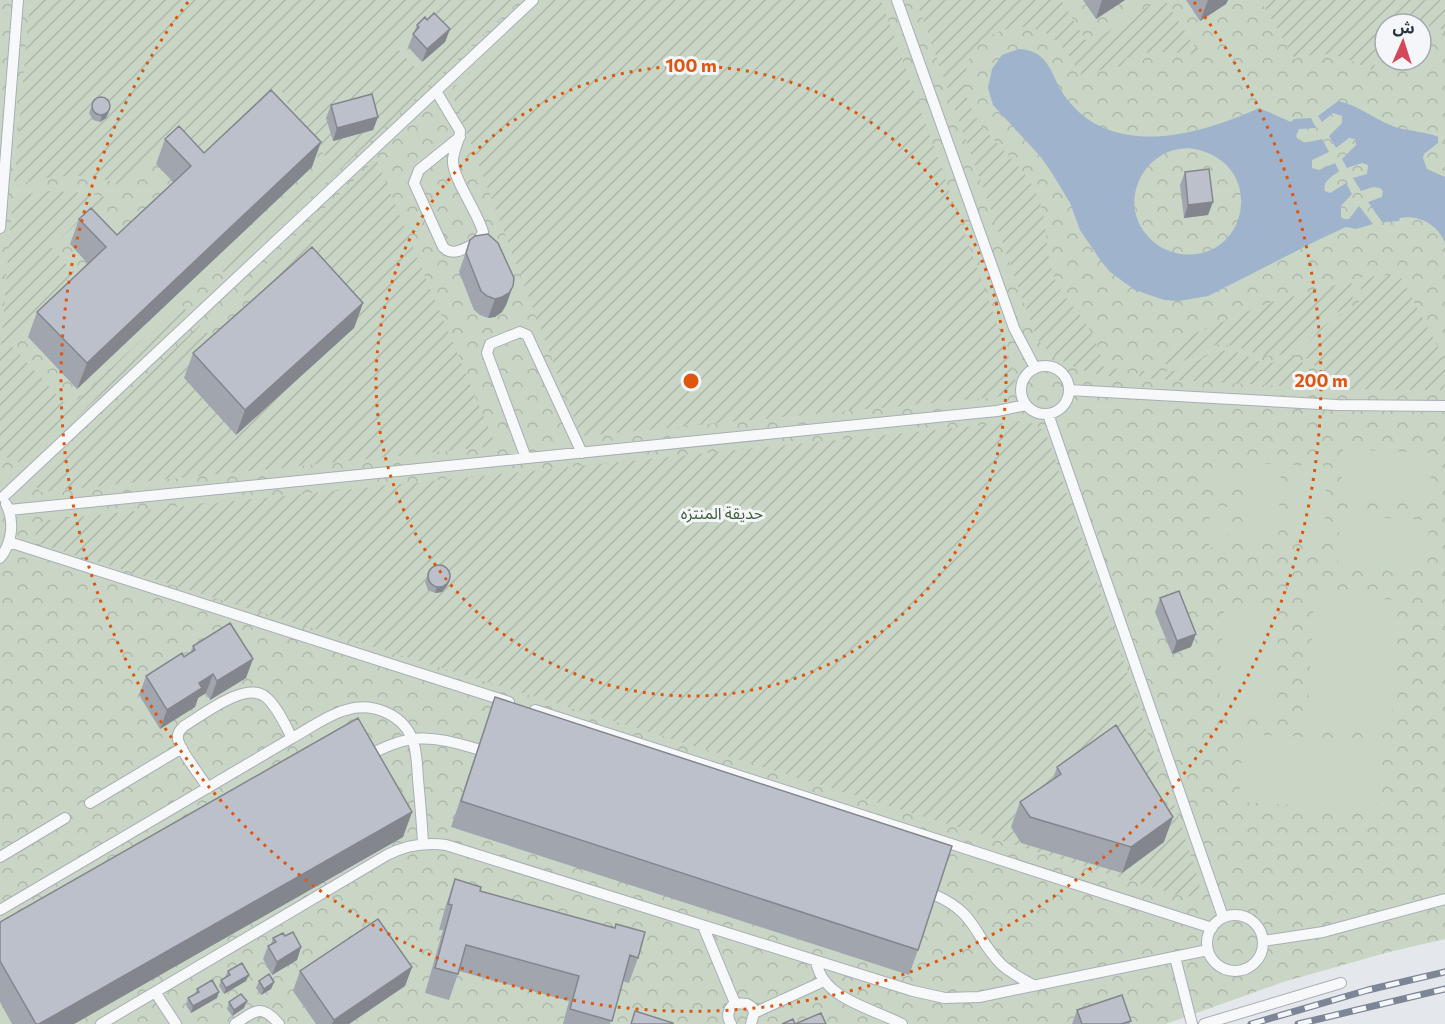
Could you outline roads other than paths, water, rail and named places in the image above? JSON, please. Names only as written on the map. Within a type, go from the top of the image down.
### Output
[{"type":"lane","points":[[0,228],[18,0]]},
{"type":"lane","points":[[0,558],[9,542],[11,526],[9,510],[1,495],[533,0]]},
{"type":"lane","points":[[897,0],[1014,328],[1035,368]]},
{"type":"lane","points":[[436,91],[458,126],[460,137],[454,154],[454,166],[483,232],[478,242],[453,253],[447,252],[443,247],[414,183],[419,170],[460,137]]},
{"type":"lane","points":[[526,458],[487,352],[494,342],[520,332],[530,339],[582,453]]},
{"type":"lane","points":[[1048,367],[1061,372],[1068,383],[1069,390],[1068,397],[1061,408],[1048,414],[1036,412],[1026,405],[1021,391],[1024,378],[1035,368],[1048,367]]},
{"type":"lane","points":[[1069,390],[1337,405],[1445,406]]},
{"type":"lane","points":[[9,510],[997,411],[1026,405]]},
{"type":"lane","points":[[1048,414],[1223,918]]},
{"type":"lane","points":[[9,542],[515,704]]},
{"type":"lane","points":[[208,788],[182,748],[177,736],[181,729],[238,694],[259,693],[265,696],[292,738]]},
{"type":"lane","points":[[0,910],[292,738],[345,710],[367,707],[378,709],[398,719],[412,738],[416,758],[423,844]]},
{"type":"lane","points":[[527,707],[1212,928]]},
{"type":"lane","points":[[359,761],[392,744],[412,738],[437,738],[477,749]]},
{"type":"lane","points":[[90,802],[182,748]]},
{"type":"lane","points":[[0,857],[64,818]]},
{"type":"lane","points":[[101,1024],[387,855],[407,846],[423,844],[446,845],[816,961],[921,993],[945,998],[979,997],[1208,950]]},
{"type":"lane","points":[[935,895],[949,901],[965,914],[1002,965],[1033,986]]},
{"type":"lane","points":[[1263,941],[1323,932],[1445,899]]},
{"type":"lane","points":[[1239,915],[1253,921],[1262,933],[1262,949],[1256,962],[1248,967],[1236,971],[1222,967],[1211,957],[1207,942],[1212,928],[1223,918],[1239,915]]},
{"type":"lane","points":[[703,926],[735,1003]]},
{"type":"lane","points":[[1175,957],[1192,1024]]},
{"type":"lane","points":[[816,961],[824,981],[833,991],[902,1024]]},
{"type":"lane","points":[[735,1003],[752,1007],[753,1019],[824,981]]},
{"type":"lane","points":[[1204,1024],[1341,983]]},
{"type":"lane","points":[[155,992],[176,1024]]},
{"type":"lane","points":[[731,1024],[728,1012],[735,1003]]},
{"type":"lane","points":[[235,1024],[256,1010],[261,1010],[270,1014],[279,1024]]},
{"type":"water","points":[[1019,49],[1037,54],[1048,65],[1064,95],[1083,116],[1106,129],[1130,135],[1157,136],[1184,133],[1210,127],[1259,108],[1291,122],[1294,119],[1311,118],[1316,128],[1299,129],[1296,136],[1304,142],[1322,139],[1329,152],[1312,160],[1312,168],[1319,170],[1335,163],[1339,171],[1326,182],[1325,191],[1330,193],[1346,183],[1352,194],[1341,206],[1341,217],[1349,219],[1359,206],[1373,224],[1356,229],[1346,227],[1208,296],[1179,301],[1164,300],[1135,290],[1110,272],[1101,261],[1080,230],[1070,203],[1052,173],[1040,156],[993,105],[988,88],[992,69],[1002,55]],"holes":[[[1188,148],[1214,156],[1231,170],[1240,188],[1241,208],[1235,227],[1223,243],[1204,252],[1181,254],[1171,252],[1153,241],[1140,224],[1134,203],[1139,181],[1152,162],[1168,152]]]},
{"type":"water","points":[[1338,101],[1395,127],[1438,137],[1438,143],[1424,154],[1423,158],[1427,169],[1445,177],[1445,243],[1433,226],[1421,219],[1407,217],[1400,218],[1399,221],[1382,222],[1368,202],[1382,197],[1383,191],[1373,187],[1361,191],[1353,178],[1367,174],[1368,165],[1362,163],[1347,168],[1342,159],[1356,145],[1355,139],[1349,138],[1336,148],[1329,136],[1342,123],[1342,116],[1333,113],[1322,122],[1318,116]]},
{"type":"railway","points":[[1251,1024],[1368,990],[1445,972]]},
{"type":"railway","points":[[1298,1024],[1445,989]]},
{"type":"park label","name":"حديقة المنتزه","points":[[722,512]]}]
